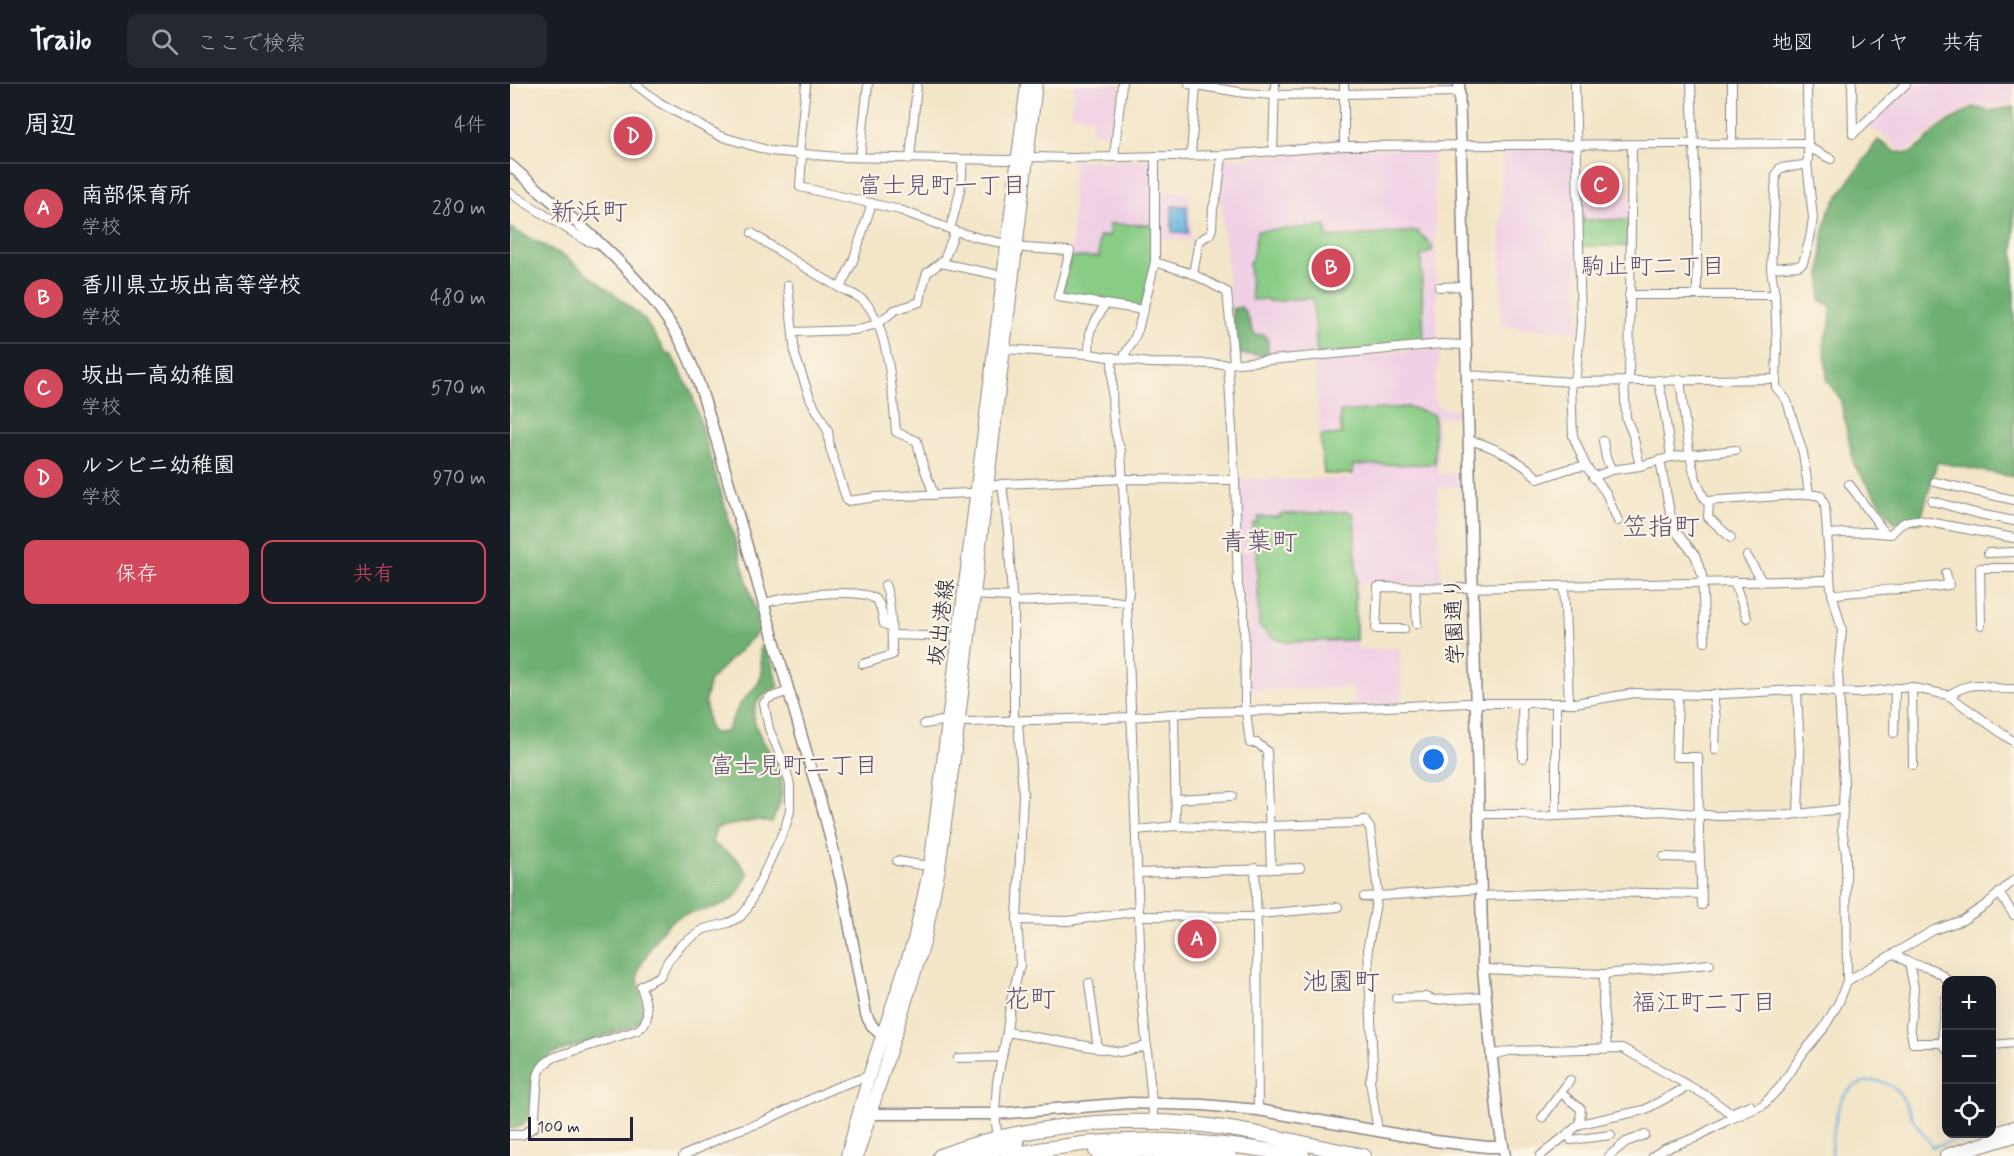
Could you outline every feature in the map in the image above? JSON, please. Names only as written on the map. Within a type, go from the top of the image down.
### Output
[{"type":"highway","points":[[940,1156],[965,1147],[998,1140],[1092,1124],[1131,1122],[1195,1125],[1252,1133],[1364,1156]]},
{"type":"highway","points":[[969,1156],[1044,1139],[1124,1130],[1206,1133],[1358,1156]]},
{"type":"highway","points":[[1947,1156],[2014,1135]]},
{"type":"highway","points":[[1008,1156],[1083,1143],[1143,1140],[1205,1142],[1303,1156]]},
{"type":"highway","points":[[1977,1156],[2014,1144]]},
{"type":"highway","points":[[1052,1156],[1091,1151],[1136,1150],[1229,1156]]},
{"type":"main road","name":"坂出港線","points":[[856,1156],[865,1112],[869,1076],[888,1037],[924,943],[1012,245],[1018,159],[1027,84]]},
{"type":"main road","name":"坂出港線","points":[[1018,159],[1036,84]]},
{"type":"main road","name":"坂出港線","points":[[999,349],[1003,276],[1012,245]]},
{"type":"main road","name":"坂出港線","points":[[847,1156],[883,1072],[888,1037]]},
{"type":"street","points":[[635,84],[660,103],[720,136],[762,150],[800,155],[962,160],[1222,155],[1344,146],[1732,144],[1808,145],[1831,159]]},
{"type":"street","points":[[806,84],[800,155],[800,187],[900,210],[952,230],[1012,245],[1070,251],[1058,297],[1144,310]]},
{"type":"street","points":[[861,157],[868,84]]},
{"type":"street","points":[[910,159],[917,84]]},
{"type":"street","points":[[1114,157],[1122,84]]},
{"type":"street","points":[[1191,155],[1194,84],[1245,93],[1275,95],[1344,95],[1459,88]]},
{"type":"street","points":[[1273,152],[1275,84]]},
{"type":"street","points":[[1344,84],[1344,146]]},
{"type":"street","points":[[1575,84],[1581,322],[1576,374],[1572,382],[1573,436],[1586,466],[1606,493],[1618,521]]},
{"type":"street","points":[[1691,84],[1697,208],[1697,296]]},
{"type":"street","points":[[1732,84],[1732,144]]},
{"type":"street","points":[[1771,268],[1798,266],[1803,263],[1810,238],[1813,218],[1807,163],[1807,84]]},
{"type":"street","points":[[1852,84],[1853,134],[1906,84]]},
{"type":"street","name":"学園通り","points":[[1459,88],[1484,969],[1504,1151]]},
{"type":"street","points":[[1632,145],[1626,418],[1633,435],[1640,466]]},
{"type":"street","points":[[1193,274],[1199,241],[1210,234],[1212,228],[1222,155]]},
{"type":"street","points":[[1122,359],[1132,343],[1144,310],[1155,262],[1155,156]]},
{"type":"street","points":[[793,332],[855,330],[877,324],[895,310],[920,302],[927,273],[941,263],[950,249],[962,186],[962,160]]},
{"type":"street","points":[[1807,163],[1777,170],[1771,268],[1775,295],[1776,387],[1787,400],[1803,453],[1809,494]]},
{"type":"street","points":[[510,165],[629,270],[663,312],[690,361],[701,387],[825,817],[842,885],[866,1014],[870,1024],[888,1037]]},
{"type":"street","points":[[510,193],[585,240],[594,243],[597,241]]},
{"type":"street","points":[[840,288],[853,261],[872,203]]},
{"type":"street","points":[[752,233],[865,301],[877,324],[891,374],[896,432],[917,441],[934,495]]},
{"type":"street","points":[[1155,262],[1193,274],[1227,292],[1238,586],[1244,609],[1246,711],[1250,742],[1257,743],[1267,751],[1271,868]]},
{"type":"street","points":[[941,263],[1003,276]]},
{"type":"street","points":[[788,285],[795,355],[810,398],[828,431],[847,501],[982,490],[1002,484],[1121,478],[1235,480]]},
{"type":"street","points":[[1439,287],[1464,286]]},
{"type":"street","points":[[1629,295],[1775,295]]},
{"type":"street","points":[[1089,354],[1090,331],[1105,304]]},
{"type":"street","points":[[999,349],[1089,354],[1149,363],[1231,363],[1441,344],[1466,345]]},
{"type":"street","points":[[1112,357],[1114,424],[1121,451],[1129,592],[1127,603],[1142,997],[1152,1109]]},
{"type":"street","points":[[1467,375],[1572,382],[1776,379]]},
{"type":"street","points":[[1653,1156],[1763,1104],[1781,1086],[1803,1053],[1824,1028],[1839,1002],[1847,981],[1846,853],[1842,829],[1844,785],[1839,691],[1842,630],[1832,595],[1823,499],[1818,495],[1809,494],[1706,501],[1698,489],[1692,469],[1680,379]]},
{"type":"street","points":[[1658,380],[1671,457]]},
{"type":"street","points":[[1468,441],[1479,443],[1530,469],[1538,479],[1571,468],[1586,466]]},
{"type":"street","points":[[1603,441],[1606,458],[1612,470]]},
{"type":"street","points":[[1593,477],[1612,470],[1640,466],[1671,457],[1735,450]]},
{"type":"street","points":[[1660,460],[1673,528],[1695,555],[1699,564],[1703,582],[1705,642]]},
{"type":"street","points":[[1935,482],[2014,500]]},
{"type":"street","points":[[998,1140],[995,1114],[997,1082],[1010,1005],[1020,965],[1017,920],[1023,795],[1016,721],[1013,599],[1002,484]]},
{"type":"street","points":[[1850,484],[1885,533]]},
{"type":"street","points":[[1709,501],[1708,517],[1731,538]]},
{"type":"street","points":[[1932,501],[2014,521]]},
{"type":"street","points":[[1827,534],[1891,534],[1907,520],[1918,520],[2014,538]]},
{"type":"street","points":[[1988,553],[2014,552]]},
{"type":"street","points":[[1747,556],[1762,581]]},
{"type":"street","points":[[1981,626],[1980,568],[2014,568]]},
{"type":"street","points":[[1832,595],[1949,585],[1946,573]]},
{"type":"street","points":[[1404,629],[1376,629],[1378,587],[1472,588],[1830,580]]},
{"type":"street","points":[[1734,581],[1747,618]]},
{"type":"street","points":[[863,664],[892,654],[889,598],[885,585]]},
{"type":"street","points":[[1564,586],[1569,702]]},
{"type":"street","points":[[1415,588],[1417,624]]},
{"type":"street","points":[[763,604],[831,593],[867,596],[876,599],[880,604],[884,624],[892,631],[964,637]]},
{"type":"street","points":[[969,594],[1013,599],[1127,603]]},
{"type":"street","points":[[1948,695],[1966,686],[1979,685],[2014,689]]},
{"type":"street","points":[[1894,733],[1895,687]]},
{"type":"street","points":[[924,724],[953,720],[1016,721],[1475,703],[1556,703],[1592,701],[1624,694],[1678,695],[1797,690],[1859,693],[1877,692],[1895,687],[1912,687],[1948,695],[2014,742]]},
{"type":"street","points":[[1912,687],[1913,765]]},
{"type":"street","points":[[1797,690],[1800,753],[1798,814]]},
{"type":"street","points":[[510,1135],[522,1135],[534,1127],[538,1076],[540,1068],[546,1062],[644,1026],[648,1014],[641,986],[660,976],[681,945],[704,929],[728,923],[740,917],[747,909],[790,811],[790,784],[769,729],[764,703],[769,698],[789,691]]},
{"type":"street","points":[[1713,694],[1716,719],[1715,750]]},
{"type":"street","points":[[1678,695],[1676,757],[1698,757],[1702,905]]},
{"type":"street","points":[[1522,703],[1523,758]]},
{"type":"street","points":[[1556,703],[1556,816]]},
{"type":"street","points":[[1174,714],[1176,826]]},
{"type":"street","points":[[1176,799],[1232,796]]},
{"type":"street","points":[[1479,814],[1556,816],[1662,812],[1718,816],[1798,814],[1843,809]]},
{"type":"street","points":[[1137,830],[1176,826],[1252,829],[1269,826],[1359,823],[1364,820],[1370,828],[1372,838],[1377,896],[1368,946],[1373,1055],[1370,1081],[1377,1131]]},
{"type":"street","points":[[1664,857],[1700,858]]},
{"type":"street","points":[[897,861],[934,867]]},
{"type":"street","points":[[1255,868],[1259,969],[1256,1015],[1258,1110]]},
{"type":"street","points":[[1138,873],[1300,868]]},
{"type":"street","points":[[1847,981],[1935,930],[1963,920],[2014,880]]},
{"type":"street","points":[[1364,897],[1481,893],[1702,894]]},
{"type":"street","points":[[1999,893],[2014,915]]},
{"type":"street","points":[[1017,920],[1068,921],[1139,914],[1256,915],[1338,906]]},
{"type":"street","points":[[1896,954],[1902,960],[1934,968],[1943,976]]},
{"type":"street","points":[[1909,962],[1914,988],[1910,1028],[1914,1043],[1942,1046]]},
{"type":"street","points":[[1484,969],[1604,974],[1710,964]]},
{"type":"street","points":[[1604,974],[1607,1048]]},
{"type":"street","points":[[1089,982],[1098,1049]]},
{"type":"street","points":[[1396,998],[1426,997],[1434,1000],[1486,997]]},
{"type":"street","points":[[1007,1032],[1120,1052],[1147,1046]]},
{"type":"street","points":[[1996,1045],[2014,1043]]},
{"type":"street","points":[[1492,1055],[1509,1052],[1622,1048],[1707,1096],[1730,1113],[1757,1102],[1763,1104]]},
{"type":"street","points":[[958,1058],[1002,1057]]},
{"type":"street","points":[[683,1156],[834,1088],[883,1072]]},
{"type":"street","points":[[1542,1118],[1570,1080]]},
{"type":"street","points":[[1540,1156],[1580,1124],[1644,1110],[1689,1086]]},
{"type":"street","points":[[1561,1093],[1581,1109],[1580,1124]]},
{"type":"street","points":[[865,1112],[995,1114],[1107,1105],[1152,1109],[1258,1110],[1504,1151]]},
{"type":"street","points":[[1996,1130],[2014,1125]]},
{"type":"street","points":[[1569,1132],[1571,1140],[1611,1135]]},
{"type":"street","points":[[1609,1156],[1626,1142],[1645,1135]]},
{"type":"shaded area","points":[[1074,84],[1119,84],[1113,135],[1091,132],[1093,117],[1071,115]]},
{"type":"shaded area","points":[[1901,84],[2014,84],[2014,104],[1988,108],[1972,105],[1937,126],[1909,150],[1897,148],[1882,133],[1873,130],[1867,123]]},
{"type":"shaded area","points":[[1502,147],[1572,147],[1575,155],[1579,332],[1501,326]]},
{"type":"shaded area","points":[[1346,149],[1433,149],[1438,342],[1274,357],[1236,358],[1220,193],[1223,160]]},
{"type":"shaded area","points":[[1151,160],[1153,189],[1190,193],[1191,241],[1153,238],[1062,296],[1072,250],[1073,161]]},
{"type":"shaded area","points":[[1579,178],[1628,179],[1629,219],[1580,219]]},
{"type":"shaded area","points":[[1441,347],[1433,399],[1436,405],[1451,410],[1462,410],[1462,417],[1437,417],[1438,474],[1462,474],[1462,487],[1438,487],[1442,583],[1361,584],[1357,587],[1358,649],[1400,649],[1402,702],[1355,706],[1353,687],[1249,691],[1247,612],[1241,585],[1238,479],[1353,479],[1353,475],[1323,475],[1314,360]]},
{"type":"green space","points":[[1973,107],[1989,111],[2014,107],[2014,477],[1937,462],[1920,522],[1894,522],[1854,465],[1840,398],[1827,381],[1824,341],[1830,325],[1831,306],[1820,300],[1823,235],[1829,210],[1878,140],[1896,152],[1910,153],[1922,145],[1938,128]]},
{"type":"green space","points":[[1580,220],[1628,220],[1628,246],[1580,246]]},
{"type":"green space","points":[[1109,224],[1153,225],[1153,263],[1142,306],[1062,296],[1070,257],[1099,257],[1099,236],[1109,236]]},
{"type":"green space","points":[[1326,226],[1327,238],[1417,231],[1432,245],[1432,251],[1421,256],[1424,344],[1317,354],[1313,300],[1310,298],[1268,302],[1268,299],[1252,300],[1249,262],[1252,259],[1257,231]]},
{"type":"green space","points":[[510,228],[566,257],[644,319],[666,353],[672,356],[692,394],[761,629],[710,680],[705,700],[709,728],[714,733],[726,732],[739,705],[758,684],[762,674],[760,649],[765,643],[779,686],[759,700],[754,709],[754,718],[760,736],[777,764],[782,791],[772,822],[758,820],[716,828],[712,842],[738,860],[748,874],[731,900],[715,908],[681,916],[668,924],[660,933],[639,970],[638,978],[643,1004],[640,1019],[634,1026],[552,1054],[543,1060],[533,1075],[529,1116],[525,1123],[510,1129]]},
{"type":"green space","points":[[1241,307],[1255,334],[1264,335],[1268,341],[1268,355],[1236,354],[1232,309]]},
{"type":"green space","points":[[1409,407],[1434,415],[1435,464],[1353,465],[1353,474],[1324,474],[1320,436],[1341,434],[1340,412]]},
{"type":"green space","points":[[1348,511],[1354,515],[1357,581],[1355,586],[1356,640],[1287,642],[1273,638],[1259,626],[1256,539],[1253,537],[1253,523],[1258,523],[1258,517],[1280,517],[1280,514]]},
{"type":"water","points":[[1172,206],[1187,206],[1188,233],[1172,232]]},
{"type":"waterway","points":[[1833,1156],[1832,1140],[1840,1104],[1845,1095],[1856,1085],[1870,1081],[1884,1083],[1899,1093],[1932,1147],[1964,1138]]},
{"type":"place","name":"ルンビニ幼稚園","points":[[633,136]]},
{"type":"place","name":"坂出一高幼稚園","points":[[1600,185]]},
{"type":"place","name":"香川県立坂出高等学校","points":[[1331,268]]},
{"type":"place","name":"南部保育所","points":[[1197,939]]},
{"type":"district","name":"富士見町一丁目","points":[[942,185]]},
{"type":"district","name":"新浜町","points":[[589,211]]},
{"type":"district","name":"駒止町二丁目","points":[[1653,266]]},
{"type":"district","name":"笠指町","points":[[1661,526]]},
{"type":"district","name":"青葉町","points":[[1259,541]]},
{"type":"district","name":"富士見町二丁目","points":[[794,765]]},
{"type":"district","name":"池園町","points":[[1341,981]]},
{"type":"district","name":"花町","points":[[1030,998]]},
{"type":"district","name":"福江町二丁目","points":[[1704,1002]]}]
